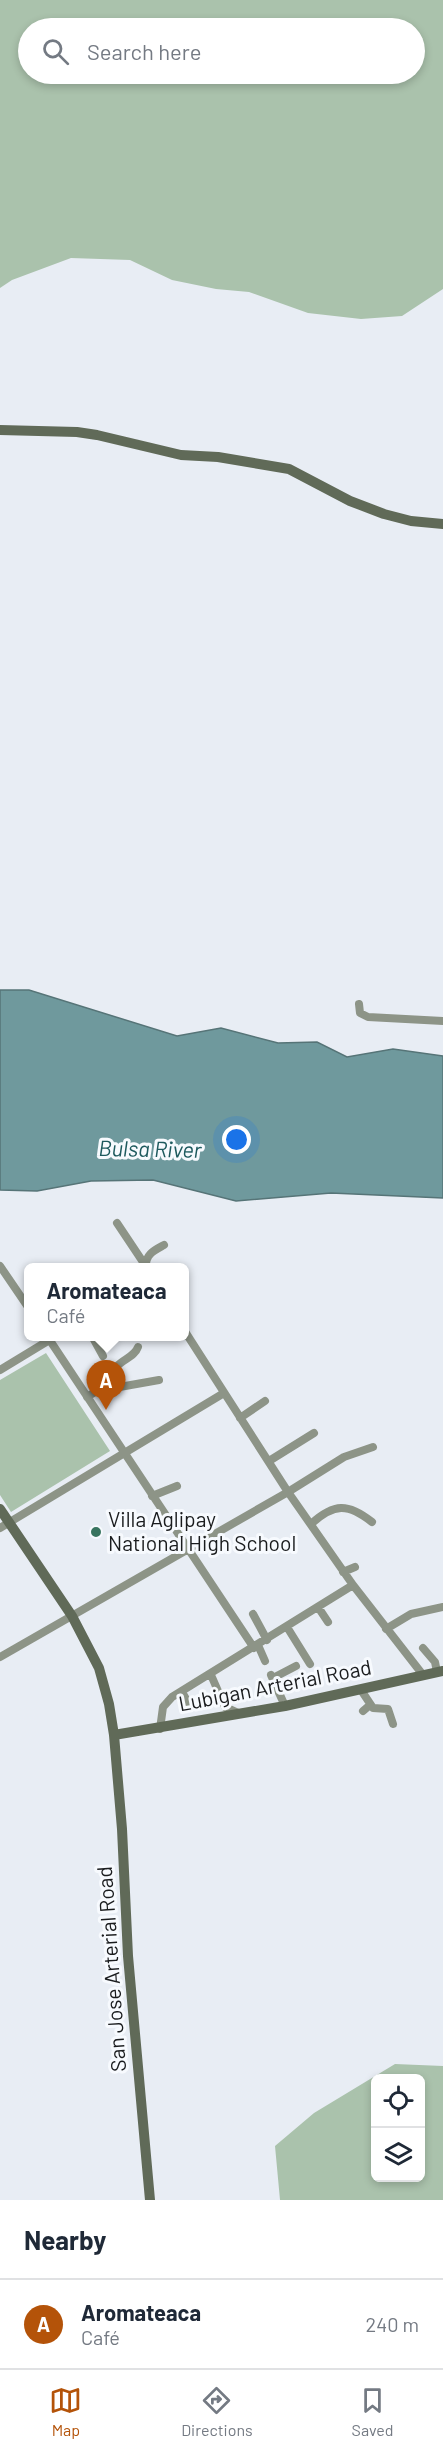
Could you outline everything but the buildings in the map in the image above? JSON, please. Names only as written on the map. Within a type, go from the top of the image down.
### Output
[{"type":"main road","points":[[0,430],[77,432],[181,455],[218,457],[289,469],[350,501],[384,514],[411,521],[443,524]]},
{"type":"main road","name":"San Jose Arterial Road","points":[[0,1509],[4,1526],[72,1616],[99,1668],[114,1735],[122,1829],[128,1956],[150,2200]]},
{"type":"main road","name":"Lubigan Arterial Road","points":[[114,1735],[285,1706],[440,1672]]},
{"type":"street","points":[[359,1004],[360,1013],[368,1017],[443,1021]]},
{"type":"street","points":[[117,1223],[144,1263]]},
{"type":"street","points":[[147,1263],[149,1255],[164,1245]]},
{"type":"street","points":[[0,1266],[24,1301]]},
{"type":"street","points":[[189,1338],[288,1492],[353,1585],[423,1675]]},
{"type":"street","points":[[0,1370],[46,1341]]},
{"type":"street","points":[[53,1341],[187,1549],[266,1661]]},
{"type":"street","points":[[95,1341],[103,1356]]},
{"type":"street","points":[[87,1397],[105,1384],[116,1368],[138,1347]]},
{"type":"street","points":[[96,1392],[159,1380]]},
{"type":"street","points":[[4,1526],[224,1393]]},
{"type":"street","points":[[240,1418],[265,1401]]},
{"type":"street","points":[[268,1461],[314,1433]]},
{"type":"street","points":[[0,1657],[288,1492],[344,1457],[373,1447]]},
{"type":"street","points":[[152,1496],[177,1486]]},
{"type":"street","points":[[311,1524],[334,1508],[346,1507],[354,1509],[372,1522]]},
{"type":"street","points":[[344,1572],[355,1566]]},
{"type":"street","points":[[160,1729],[163,1707],[172,1697],[211,1675],[353,1585]]},
{"type":"street","points":[[318,1607],[328,1622]]},
{"type":"street","points":[[386,1629],[411,1614],[443,1607]]},
{"type":"street","points":[[253,1614],[267,1640]]},
{"type":"street","points":[[287,1627],[310,1665]]},
{"type":"street","points":[[423,1648],[440,1672]]},
{"type":"street","points":[[285,1706],[272,1677],[296,1666]]},
{"type":"street","points":[[211,1675],[225,1707],[240,1714]]},
{"type":"street","points":[[361,1690],[373,1708],[388,1709],[393,1724]]},
{"type":"street","points":[[182,1692],[190,1706]]},
{"type":"street","points":[[363,1711],[370,1705]]},
{"type":"green space","points":[[0,0],[443,0],[443,289],[402,316],[361,319],[308,313],[249,292],[216,289],[172,280],[130,260],[71,258],[12,280],[0,288]]},
{"type":"green space","points":[[46,1353],[110,1451],[11,1512],[0,1495],[0,1380]]},
{"type":"green space","points":[[395,2064],[443,2066],[443,2200],[280,2200],[275,2146],[314,2113],[371,2079],[371,2182],[425,2182],[425,2074],[378,2074]]},
{"type":"water","name":"Bulsa River","points":[[0,990],[29,990],[177,1036],[221,1028],[278,1043],[317,1042],[347,1057],[393,1049],[443,1056],[443,1198],[331,1193],[236,1201],[153,1180],[91,1181],[37,1191],[0,1190]]},
{"type":"place","name":"Aromateaca","points":[[106,1410]]},
{"type":"place","name":"Villa Aglipay National High School","points":[[96,1532]]}]
